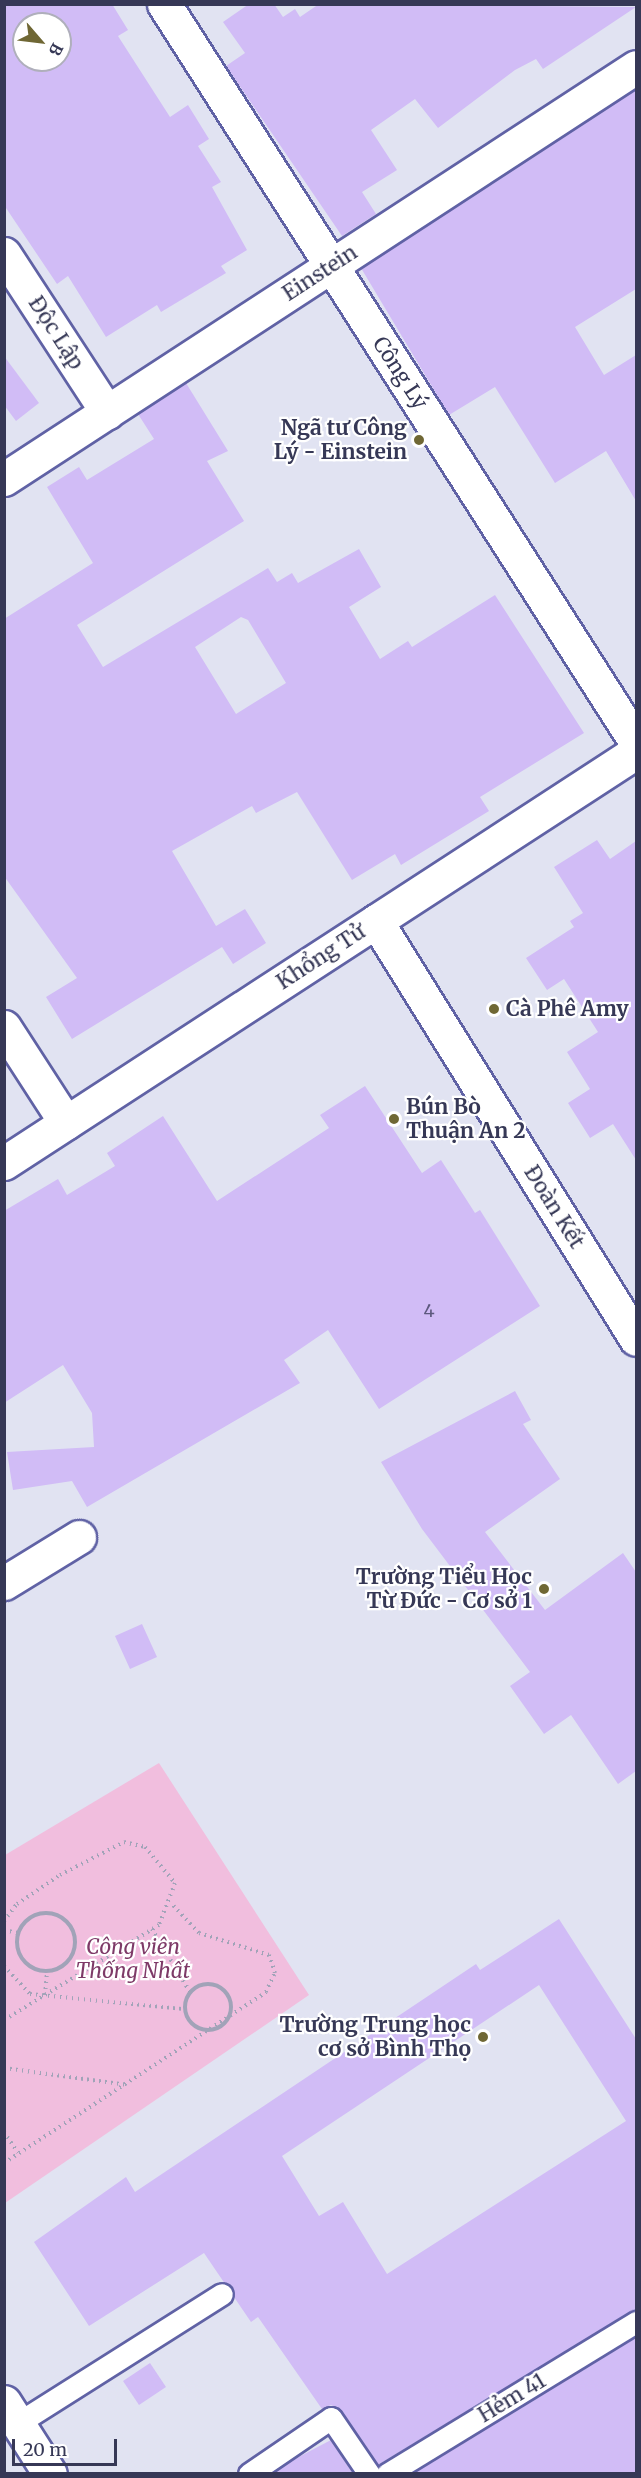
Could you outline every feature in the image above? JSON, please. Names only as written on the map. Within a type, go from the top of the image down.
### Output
[{"type":"street","name":"Công Lý","points":[[164,4],[636,742]]},
{"type":"street","name":"Einstein","points":[[4,479],[636,67]]},
{"type":"street","name":"Độc Lập","points":[[4,254],[107,412]]},
{"type":"street","name":"Khổng Tử","points":[[4,1163],[636,752]]},
{"type":"street","name":"Đoàn Kết","points":[[376,921],[636,1339]]},
{"type":"street","points":[[4,1027],[66,1123]]},
{"type":"street","points":[[4,1583],[79,1537]]},
{"type":"street","points":[[11,2413],[50,2474]]},
{"type":"lane","points":[[11,2413],[222,2294]]},
{"type":"lane","name":"Hẻm 41","points":[[387,2474],[636,2322]]},
{"type":"lane","points":[[249,2474],[331,2418],[369,2474]]},
{"type":"path","points":[[4,1921],[17,1904],[60,1875],[124,1842],[145,1847],[164,1864],[175,1883],[171,1903],[152,1929],[4,2020]]},
{"type":"path","points":[[4,2163],[213,2030],[266,1992],[275,1973],[268,1955],[199,1933],[171,1903]]},
{"type":"path","points":[[18,1933],[39,1914],[58,1915],[72,1928],[71,1956],[47,1970]]},
{"type":"path","points":[[152,1929],[190,1992]]},
{"type":"path","points":[[4,1930],[18,1933]]},
{"type":"path","points":[[18,1933],[24,1959],[47,1970]]},
{"type":"path","points":[[4,1966],[30,1994],[184,2009],[197,2028],[213,2030]]},
{"type":"path","points":[[45,1995],[47,1970]]},
{"type":"path","points":[[184,2009],[190,1992],[203,1984],[223,1989],[231,2009],[225,2022]]},
{"type":"path","points":[[4,2068],[128,2085]]},
{"type":"path","points":[[4,2132],[18,2153]]},
{"type":"green space","name":"Công viên Thống Nhất","points":[[159,1763],[309,1995],[5,2203],[5,1855]]},
{"type":"building","points":[[4,4],[112,4],[128,30],[118,36],[170,117],[188,105],[209,139],[198,146],[221,182],[212,187],[247,250],[221,266],[226,273],[161,312],[157,305],[106,337],[68,276],[57,284],[4,205]]},
{"type":"building","points":[[249,4],[274,4],[283,17],[295,9],[300,17],[319,4],[636,7],[543,69],[536,59],[515,70],[438,128],[415,99],[371,130],[397,170],[362,192],[376,214],[342,236],[226,66],[245,53],[223,22]]},
{"type":"building","points":[[636,89],[636,289],[575,327],[604,375],[636,355],[636,501],[606,451],[555,483],[495,387],[449,415],[361,268]]},
{"type":"building","points":[[4,356],[39,403],[16,421],[4,405]]},
{"type":"building","points":[[186,383],[228,451],[207,461],[244,521],[77,625],[103,667],[268,568],[277,582],[292,573],[298,583],[359,549],[381,587],[349,607],[380,659],[408,641],[412,647],[495,595],[584,733],[480,797],[489,811],[401,865],[395,854],[352,880],[297,792],[256,813],[252,806],[172,851],[216,926],[245,909],[266,943],[233,964],[222,947],[72,1039],[46,997],[77,978],[4,876],[4,619],[93,563],[47,487],[79,467],[87,480],[154,439],[138,414]],"holes":[[[241,617],[248,620],[286,683],[236,714],[195,647]]]},
{"type":"building","points":[[597,840],[610,859],[636,841],[636,1160],[613,1124],[590,1138],[568,1103],[590,1089],[567,1052],[598,1032],[564,979],[547,990],[526,958],[574,927],[570,921],[583,913],[554,867]]},
{"type":"building","points":[[365,1086],[422,1173],[441,1160],[475,1213],[480,1210],[540,1306],[379,1409],[328,1330],[284,1360],[300,1383],[87,1507],[72,1481],[13,1490],[7,1452],[94,1447],[92,1413],[63,1365],[4,1403],[4,1211],[58,1179],[67,1195],[115,1166],[107,1153],[163,1116],[217,1201],[329,1128],[320,1115]]},
{"type":"building","points":[[515,1391],[531,1420],[523,1424],[560,1479],[485,1532],[545,1610],[623,1553],[636,1572],[636,1771],[618,1784],[571,1715],[544,1734],[510,1686],[530,1672],[422,1529],[381,1462]]},
{"type":"building","points":[[142,1624],[157,1657],[130,1669],[115,1636]]},
{"type":"building","points":[[559,1919],[636,2039],[636,2309],[378,2465],[341,2410],[331,2405],[322,2409],[258,2317],[251,2322],[204,2253],[89,2326],[34,2242],[126,2177],[135,2192],[476,1964],[480,1970]],"holes":[[[539,1985],[626,2121],[387,2274],[343,2202],[319,2216],[282,2156]]]},
{"type":"building","points":[[636,2337],[636,2474],[412,2474]]},
{"type":"building","points":[[150,2363],[166,2387],[139,2405],[123,2381]]},
{"type":"building","points":[[331,2440],[353,2474],[272,2474],[291,2461]]},
{"type":"place","name":"Ngã tư Công Lý - Einstein","points":[[419,440]]},
{"type":"place","name":"Cà Phê Amy","points":[[494,1009]]},
{"type":"place","name":"Bún Bò Thuận An 2","points":[[394,1119]]},
{"type":"place","name":"Trường Tiểu Học Từ Đức - Cơ sở 1","points":[[544,1589]]},
{"type":"place","name":"Trường Trung học cơ sở Bình Thọ","points":[[483,2037]]}]
